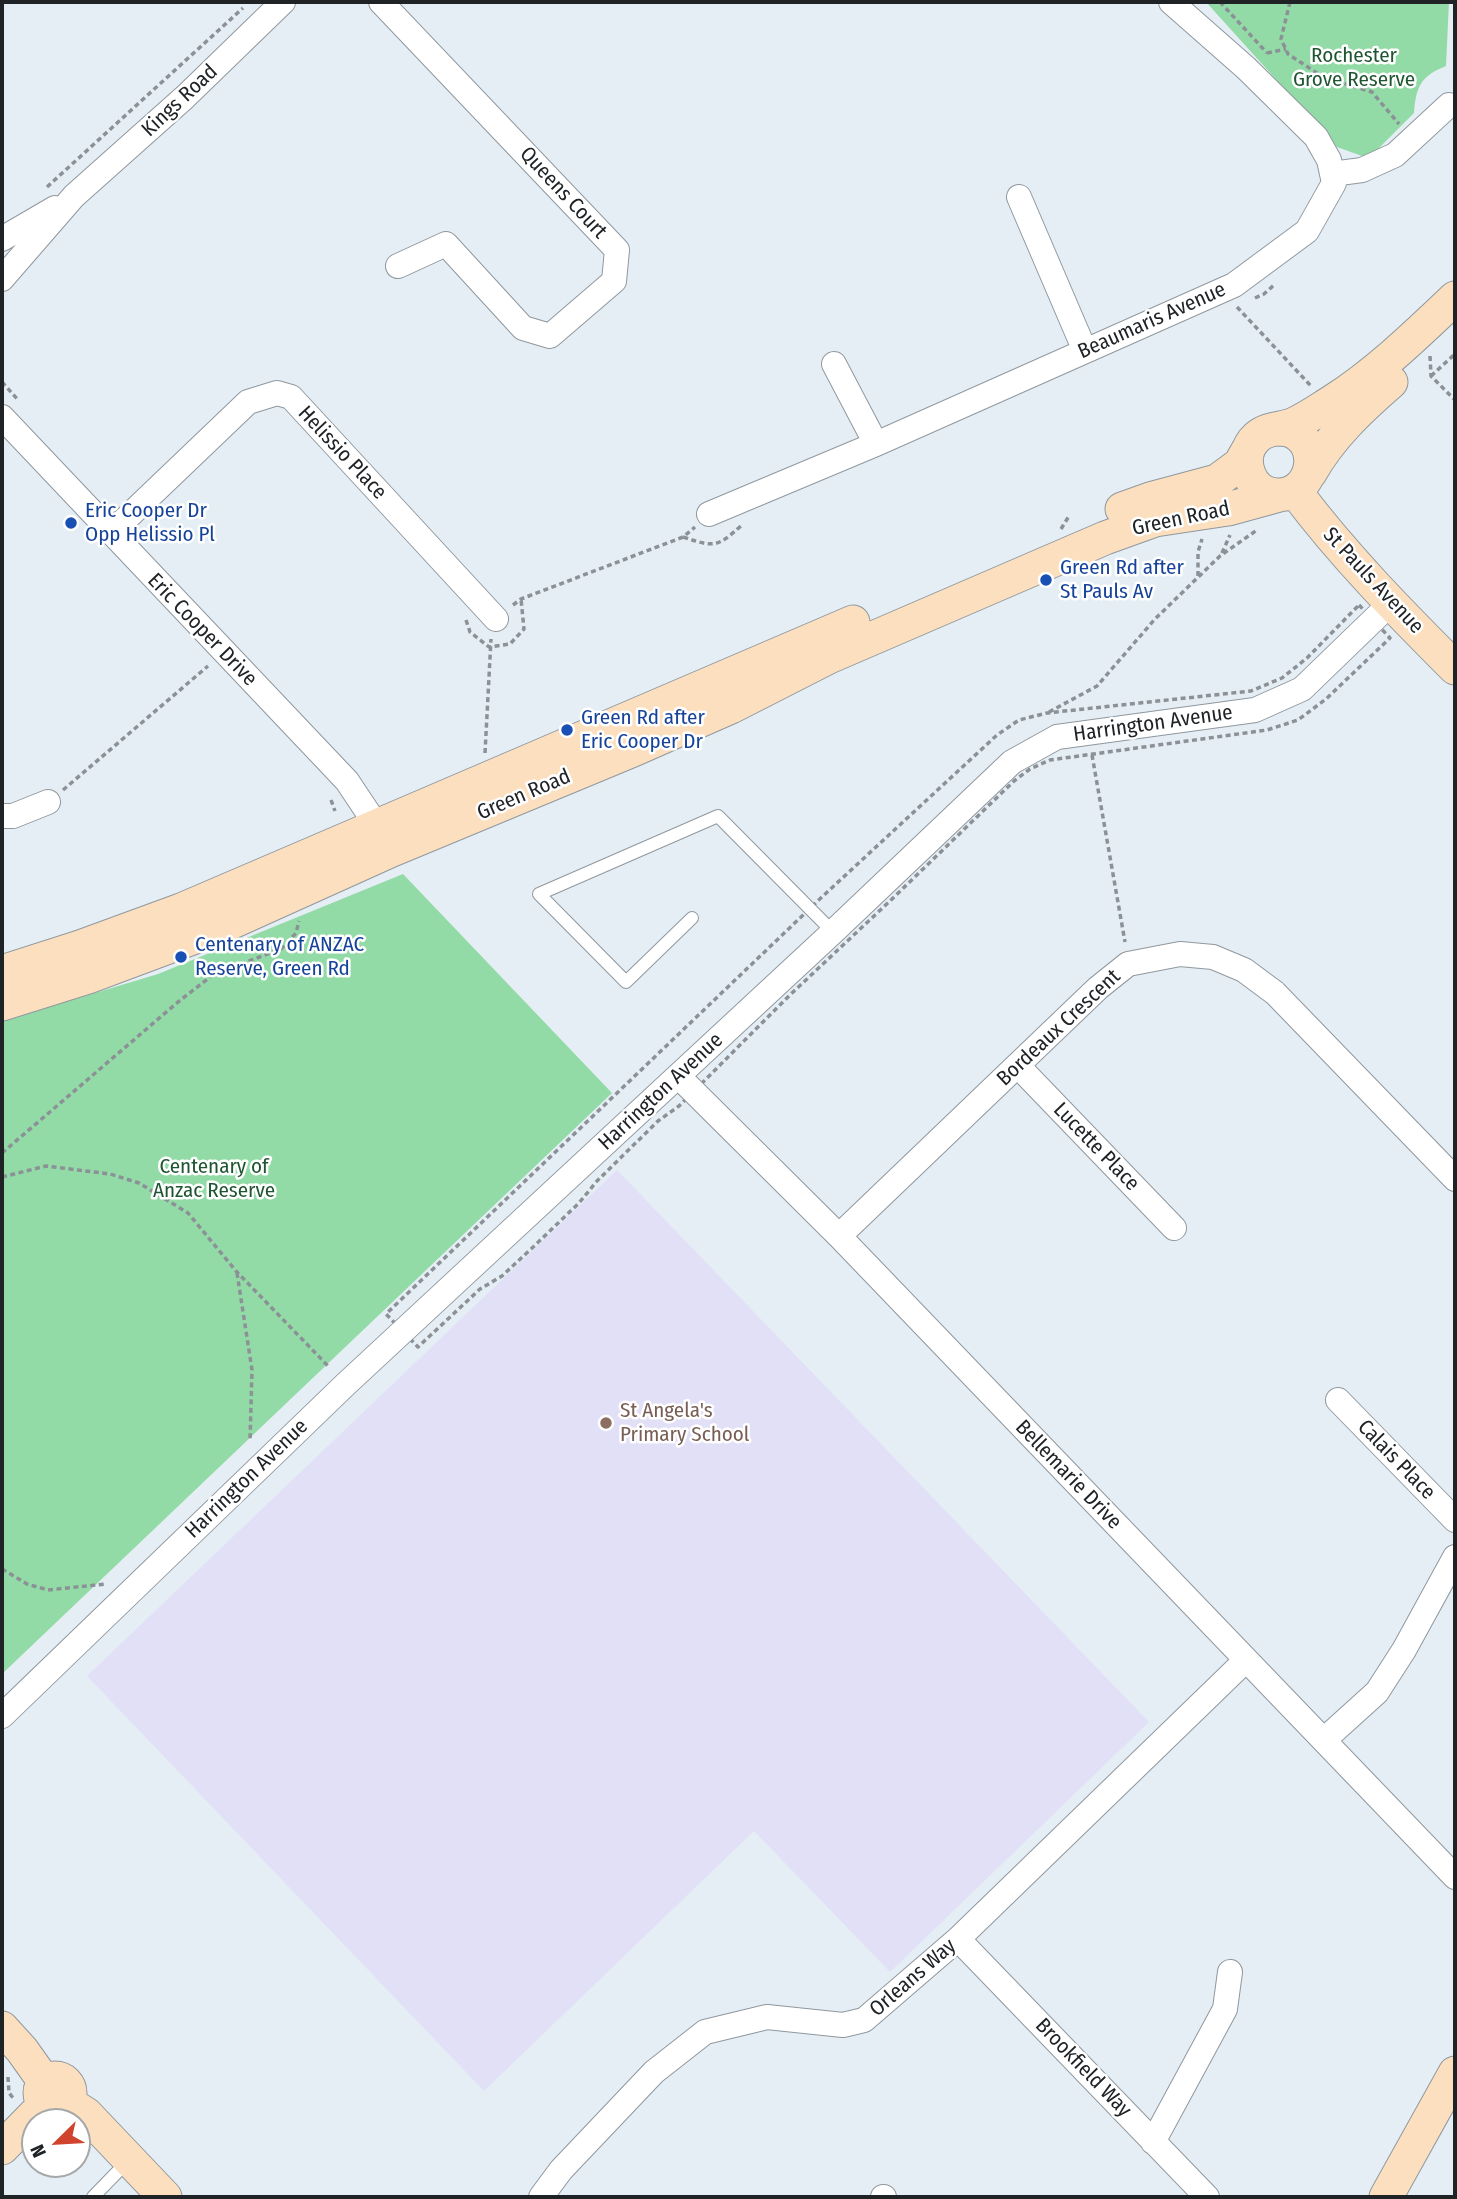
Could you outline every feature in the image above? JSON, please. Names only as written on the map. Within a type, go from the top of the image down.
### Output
[{"type":"main road","points":[[1288,496],[1267,493],[1250,478],[1246,463],[1248,450],[1255,438],[1265,431],[1292,425],[1334,400],[1372,373],[1455,298]]},
{"type":"main road","points":[[1288,496],[1350,419],[1439,360],[1455,325]]},
{"type":"main road","points":[[1275,429],[1290,430],[1301,437],[1308,447],[1312,461],[1288,496]]},
{"type":"main road","name":"Green Road","points":[[2,1004],[88,977],[219,928],[385,838],[1096,518],[1150,499],[1217,481],[1240,464],[1248,450]]},
{"type":"main road","name":"St Pauls Avenue","points":[[1288,496],[1317,521],[1391,603],[1455,668]]},
{"type":"main road","name":"Green Road","points":[[2,972],[80,947],[633,750],[731,706],[829,657],[1105,538],[1155,520],[1228,509],[1288,496]]},
{"type":"main road","points":[[2,2028],[22,2050],[52,2096],[86,2115],[165,2197]]},
{"type":"main road","points":[[1386,2197],[1455,2073]]},
{"type":"main road","points":[[2,2148],[52,2096]]},
{"type":"street","name":"Kings Road","points":[[2,279],[74,196],[185,97],[283,2]]},
{"type":"street","name":"Queens Court","points":[[381,2],[617,250],[614,281],[550,336],[523,328],[446,244],[398,267]]},
{"type":"street","points":[[1171,2],[1245,68],[1316,137],[1329,160],[1332,174],[1362,170],[1395,155],[1449,105]]},
{"type":"street","name":"Beaumaris Avenue","points":[[709,514],[876,444],[1085,351],[1229,299],[1234,285],[1307,231],[1334,183],[1332,174]]},
{"type":"street","name":"Kings Road","points":[[2,239],[74,196]]},
{"type":"street","points":[[1019,197],[1085,351]]},
{"type":"street","points":[[834,364],[876,444]]},
{"type":"street","name":"Helissio Place","points":[[111,533],[248,402],[276,393],[291,397],[496,619]]},
{"type":"street","name":"Eric Cooper Drive","points":[[2,417],[346,781],[385,838]]},
{"type":"street","name":"Harrington Avenue","points":[[2,1717],[346,1384],[1012,762],[1057,737],[1255,710],[1302,689],[1391,603]]},
{"type":"street","points":[[2,816],[13,816],[48,802]]},
{"type":"street","name":"Bordeaux Crescent","points":[[839,1236],[1098,988],[1128,964],[1180,954],[1213,957],[1244,970],[1275,993],[1455,1179]]},
{"type":"street","name":"Lucette Place","points":[[1018,1066],[1174,1228]]},
{"type":"street","name":"Bellemarie Drive","points":[[678,1076],[839,1236],[1455,1877]]},
{"type":"street","name":"Calais Place","points":[[1338,1400],[1455,1520]]},
{"type":"street","points":[[1325,1740],[1377,1692],[1404,1650],[1455,1557]]},
{"type":"street","name":"Orleans Way","points":[[541,2197],[561,2170],[654,2072],[705,2032],[767,2017],[843,2025],[864,2020],[958,1939],[1246,1660]]},
{"type":"street","name":"Brookfield Way","points":[[958,1939],[1207,2197]]},
{"type":"street","points":[[1153,2142],[1225,2009],[1230,1972]]},
{"type":"lane","points":[[692,918],[626,982],[539,894],[718,816],[833,932]]},
{"type":"lane","points":[[93,2197],[129,2160]]},
{"type":"path","points":[[46,187],[249,2]]},
{"type":"path","points":[[1220,2],[1267,53]]},
{"type":"path","points":[[1290,2],[1281,39],[1288,54],[1322,77],[1372,92],[1411,140]]},
{"type":"path","points":[[1229,299],[1264,294],[1283,276]]},
{"type":"path","points":[[1229,299],[1317,393]]},
{"type":"path","points":[[1439,360],[1455,400]]},
{"type":"path","points":[[1047,713],[1097,686],[1155,618],[1288,496]]},
{"type":"path","points":[[485,758],[489,647],[496,619],[522,598],[683,537],[709,514]]},
{"type":"path","points":[[683,537],[706,545],[722,543],[746,522]]},
{"type":"path","points":[[1220,556],[1235,526]]},
{"type":"path","points":[[1198,577],[1198,552],[1202,542],[1200,528]]},
{"type":"path","points":[[463,613],[470,632],[489,647],[510,644],[524,629],[522,598]]},
{"type":"path","points":[[709,1076],[791,993],[1014,781],[1030,769],[1050,760],[1267,730],[1297,720],[1326,699],[1390,638]]},
{"type":"path","points":[[48,802],[208,666]]},
{"type":"path","points":[[1092,755],[1128,964]]},
{"type":"path","points":[[2,1153],[178,1002],[215,974],[281,949],[296,933],[300,917]]},
{"type":"path","points":[[2,1177],[46,1166],[110,1174],[139,1183],[188,1213],[236,1271],[329,1367]]},
{"type":"path","points":[[236,1271],[252,1370],[250,1441]]},
{"type":"path","points":[[2,1569],[26,1584],[48,1590],[106,1584]]},
{"type":"shaded area","name":"St Angela's Primary School","points":[[617,1170],[1149,1722],[890,1972],[754,1831],[484,2091],[87,1676]]},
{"type":"green space","name":"Rochester Grove Reserve","points":[[1206,2],[1449,2],[1446,66],[1421,83],[1414,113],[1375,152],[1362,156],[1337,147]]},
{"type":"green space","name":"Centenary of Anzac Reserve","points":[[403,874],[612,1093],[2,1674],[2,1021],[158,974]]},
{"type":"place","name":"Eric Cooper Dr Opp Helissio Pl","points":[[71,523]]},
{"type":"place","name":"Green Rd after St Pauls Av","points":[[1046,580]]},
{"type":"place","name":"Green Rd after Eric Cooper Dr","points":[[567,730]]},
{"type":"place","name":"Centenary of ANZAC Reserve, Green Rd","points":[[181,957]]},
{"type":"place","name":"St Angela's Primary School","points":[[606,1423]]}]
